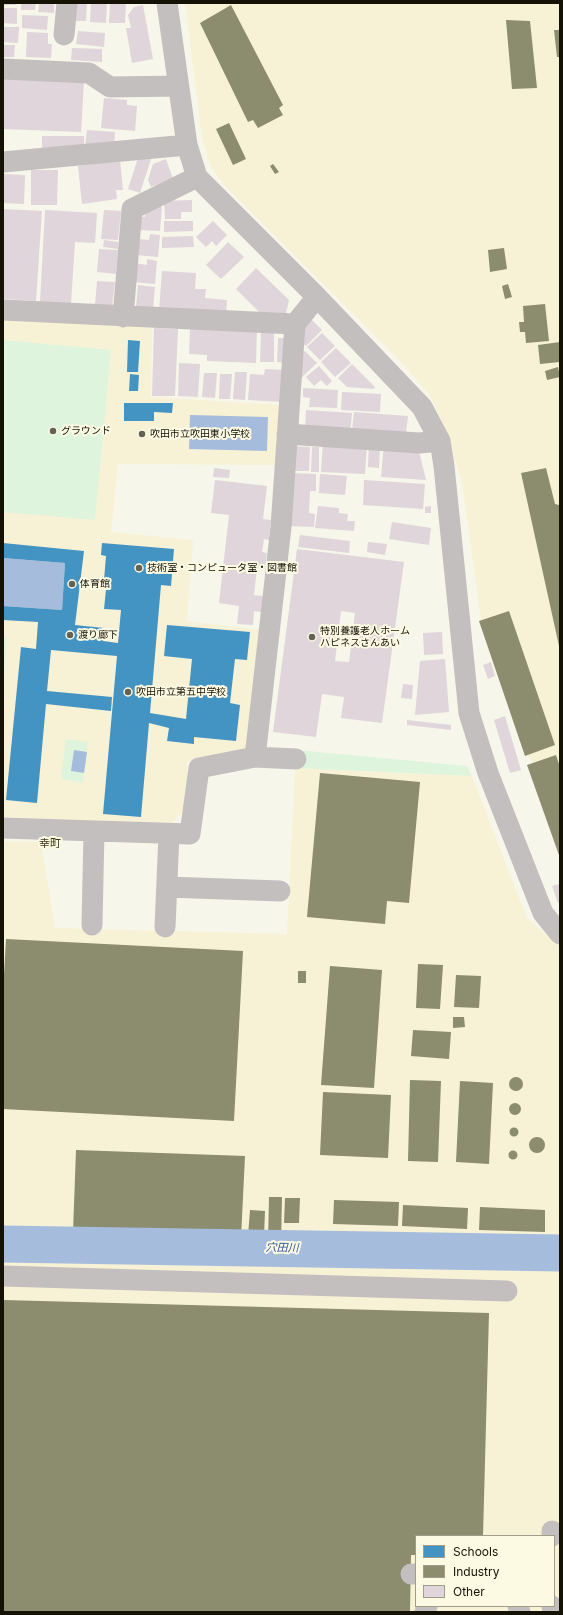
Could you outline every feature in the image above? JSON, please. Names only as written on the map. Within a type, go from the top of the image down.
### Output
[{"type":"street","points":[[64,35],[67,3]]},
{"type":"street","points":[[167,3],[187,145],[197,177],[317,297],[422,407],[440,442],[444,466],[469,713],[488,773],[543,913],[560,934]]},
{"type":"street","points":[[3,69],[89,72],[110,87],[178,86]]},
{"type":"street","points":[[3,162],[187,145]]},
{"type":"street","points":[[123,316],[132,209],[197,177]]},
{"type":"street","points":[[255,757],[281,527],[295,324],[317,297]]},
{"type":"street","points":[[3,310],[295,324]]},
{"type":"street","points":[[287,434],[419,443],[440,442]]},
{"type":"street","points":[[3,828],[190,834],[199,768],[255,757],[296,759]]},
{"type":"street","points":[[92,925],[94,831]]},
{"type":"street","points":[[165,927],[169,834]]},
{"type":"street","points":[[167,887],[280,891]]},
{"type":"street","points":[[3,1276],[507,1291]]},
{"type":"shaded area","points":[[185,3],[560,3],[560,845],[481,620],[462,483],[445,427],[429,394],[402,363],[225,186],[211,167],[202,138]]},
{"type":"shaded area","name":"吹田市立第五中学校","points":[[3,318],[152,328],[151,397],[283,405],[281,465],[118,464],[111,532],[193,540],[187,621],[260,630],[246,753],[187,761],[188,806],[170,825],[3,817]]},
{"type":"shaded area","points":[[295,768],[472,776],[527,918],[560,946],[560,1247],[3,1237],[3,841],[41,842],[55,928],[287,934]]},
{"type":"shaded area","points":[[3,1250],[560,1259],[560,1612],[3,1612]]},
{"type":"green space","name":"グラウンド","points":[[3,340],[111,350],[95,520],[3,512]]},
{"type":"green space","points":[[3,637],[7,637],[3,693]]},
{"type":"green space","points":[[66,739],[88,742],[87,752],[74,750],[71,771],[84,773],[83,783],[61,779]]},
{"type":"green space","points":[[297,750],[467,766],[472,776],[295,768]]},
{"type":"water","points":[[190,415],[268,417],[267,451],[189,449]]},
{"type":"water","points":[[3,558],[65,563],[62,610],[3,606]]},
{"type":"water","points":[[74,750],[87,752],[84,773],[71,771]]},
{"type":"building: Schools","points":[[128,340],[140,341],[138,372],[127,372]]},
{"type":"building: Schools","points":[[130,374],[139,375],[138,391],[129,391]]},
{"type":"building: Schools","points":[[124,403],[173,403],[172,413],[154,412],[154,421],[124,421]]},
{"type":"building: Schools","points":[[3,543],[84,551],[75,625],[104,628],[103,641],[118,643],[121,610],[104,609],[107,580],[104,580],[106,556],[101,555],[102,543],[174,549],[171,586],[161,585],[150,713],[186,719],[192,659],[164,656],[167,625],[250,632],[247,660],[235,659],[230,703],[240,705],[236,741],[194,737],[194,744],[167,741],[169,728],[149,723],[141,817],[103,814],[117,656],[51,650],[47,691],[112,697],[111,711],[46,704],[37,803],[6,800],[21,647],[36,649],[38,622],[3,620],[3,606],[62,610],[65,563],[3,558]]},
{"type":"building: Industry","points":[[231,5],[283,105],[279,108],[283,115],[258,128],[253,120],[248,122],[200,23]]},
{"type":"building: Industry","points":[[506,20],[530,21],[537,88],[512,89]]},
{"type":"building: Industry","points":[[554,30],[560,30],[560,57],[557,57]]},
{"type":"building: Industry","points":[[229,123],[246,159],[233,165],[216,129]]},
{"type":"building: Industry","points":[[273,164],[279,172],[275,174],[270,166]]},
{"type":"building: Industry","points":[[504,248],[507,269],[490,272],[488,250]]},
{"type":"building: Industry","points":[[508,284],[512,297],[505,299],[502,286]]},
{"type":"building: Industry","points":[[545,304],[549,341],[526,343],[525,332],[520,332],[519,322],[524,322],[523,306]]},
{"type":"building: Industry","points":[[560,342],[560,362],[540,364],[538,345]]},
{"type":"building: Industry","points":[[558,367],[560,377],[547,380],[545,371]]},
{"type":"building: Industry","points":[[546,468],[555,504],[559,505],[560,510],[559,646],[521,473]]},
{"type":"building: Industry","points":[[509,611],[555,745],[525,756],[479,621]]},
{"type":"building: Industry","points":[[556,755],[560,767],[560,858],[527,765]]},
{"type":"building: Industry","points":[[320,773],[420,782],[409,903],[387,901],[385,924],[307,917]]},
{"type":"building: Industry","points":[[6,939],[243,951],[234,1121],[3,1109],[3,992]]},
{"type":"building: Industry","points":[[418,964],[443,965],[440,1009],[416,1008]]},
{"type":"building: Industry","points":[[330,966],[382,970],[374,1088],[321,1085]]},
{"type":"building: Industry","points":[[298,971],[306,971],[306,983],[298,983]]},
{"type":"building: Industry","points":[[456,975],[481,976],[479,1008],[454,1007]]},
{"type":"building: Industry","points":[[453,1017],[464,1017],[465,1027],[453,1028]]},
{"type":"building: Industry","points":[[413,1030],[451,1032],[449,1059],[411,1056]]},
{"type":"building: Industry","points":[[516,1077],[521,1079],[523,1084],[521,1089],[516,1091],[511,1089],[509,1084],[511,1079]]},
{"type":"building: Industry","points":[[410,1080],[441,1081],[438,1162],[408,1161]]},
{"type":"building: Industry","points":[[460,1081],[493,1083],[489,1164],[456,1162]]},
{"type":"building: Industry","points":[[323,1092],[391,1095],[388,1158],[320,1155]]},
{"type":"building: Industry","points":[[513,1103],[517,1103],[521,1109],[517,1115],[513,1115],[509,1111],[509,1107]]},
{"type":"building: Industry","points":[[514,1127],[519,1132],[514,1137],[509,1132]]},
{"type":"building: Industry","points":[[537,1137],[544,1142],[545,1145],[540,1152],[537,1153],[530,1148],[529,1145],[534,1138]]},
{"type":"building: Industry","points":[[76,1150],[245,1156],[241,1238],[73,1232]]},
{"type":"building: Industry","points":[[511,1151],[515,1151],[517,1155],[515,1159],[511,1159],[509,1157],[509,1153]]},
{"type":"building: Industry","points":[[269,1197],[282,1197],[281,1244],[268,1244]]},
{"type":"building: Industry","points":[[285,1198],[300,1198],[299,1223],[284,1223]]},
{"type":"building: Industry","points":[[334,1200],[399,1202],[398,1226],[333,1224]]},
{"type":"building: Industry","points":[[403,1205],[468,1208],[467,1229],[402,1226]]},
{"type":"building: Industry","points":[[480,1207],[545,1210],[545,1232],[479,1230]]},
{"type":"building: Industry","points":[[250,1210],[265,1211],[264,1236],[248,1236]]},
{"type":"building: Industry","points":[[299,1232],[321,1232],[321,1239],[298,1239]]},
{"type":"building: Industry","points":[[3,1300],[489,1313],[483,1535],[415,1535],[415,1555],[411,1555],[410,1612],[3,1612]]},
{"type":"building: Other","points":[[3,3],[16,3],[16,5],[3,5]]},
{"type":"building: Other","points":[[21,3],[36,3],[35,10],[21,10]]},
{"type":"building: Other","points":[[39,3],[54,3],[54,13],[38,12]]},
{"type":"building: Other","points":[[72,3],[87,3],[86,21],[71,21]]},
{"type":"building: Other","points":[[91,3],[107,3],[106,23],[90,22]]},
{"type":"building: Other","points":[[110,3],[126,3],[125,23],[109,23]]},
{"type":"building: Other","points":[[143,5],[153,59],[132,63],[126,28],[131,28],[128,15],[134,7]]},
{"type":"building: Other","points":[[3,8],[17,8],[17,24],[3,23]]},
{"type":"building: Other","points":[[22,15],[48,16],[47,30],[22,28]]},
{"type":"building: Other","points":[[3,27],[19,27],[18,43],[3,42]]},
{"type":"building: Other","points":[[78,31],[105,33],[104,47],[76,44]]},
{"type":"building: Other","points":[[27,32],[48,33],[48,44],[52,44],[51,58],[26,57]]},
{"type":"building: Other","points":[[3,45],[15,45],[14,57],[3,57]]},
{"type":"building: Other","points":[[72,48],[102,49],[102,62],[71,60]]},
{"type":"building: Other","points":[[3,77],[84,81],[81,132],[3,129]]},
{"type":"building: Other","points":[[104,98],[127,100],[127,105],[137,106],[135,131],[101,128]]},
{"type":"building: Other","points":[[87,130],[115,132],[114,146],[85,147]]},
{"type":"building: Other","points":[[42,136],[84,136],[84,148],[42,154]]},
{"type":"building: Other","points":[[139,155],[151,159],[140,193],[128,189]]},
{"type":"building: Other","points":[[166,159],[173,179],[151,187],[148,180],[153,164]]},
{"type":"building: Other","points":[[120,160],[123,190],[116,190],[117,199],[82,204],[78,166]]},
{"type":"building: Other","points":[[31,170],[58,170],[57,205],[31,205]]},
{"type":"building: Other","points":[[3,174],[25,175],[24,204],[3,203]]},
{"type":"building: Other","points":[[192,200],[192,212],[181,212],[181,219],[165,219],[164,201]]},
{"type":"building: Other","points":[[146,205],[162,207],[160,231],[138,230],[139,216],[145,217]]},
{"type":"building: Other","points":[[3,209],[42,211],[36,301],[3,299]]},
{"type":"building: Other","points":[[45,210],[97,213],[95,243],[75,242],[71,304],[40,302]]},
{"type":"building: Other","points":[[104,210],[121,211],[118,240],[101,239]]},
{"type":"building: Other","points":[[164,221],[193,221],[193,231],[164,232]]},
{"type":"building: Other","points":[[213,221],[227,235],[216,246],[212,241],[206,247],[196,237]]},
{"type":"building: Other","points":[[150,234],[160,235],[158,257],[136,255],[138,239],[149,240]]},
{"type":"building: Other","points":[[193,236],[194,247],[162,248],[162,237]]},
{"type":"building: Other","points":[[104,240],[118,242],[118,249],[103,247]]},
{"type":"building: Other","points":[[228,242],[244,257],[221,279],[206,265]]},
{"type":"building: Other","points":[[99,249],[118,250],[116,274],[97,272]]},
{"type":"building: Other","points":[[147,259],[157,261],[155,284],[132,282],[134,263],[147,265]]},
{"type":"building: Other","points":[[256,268],[289,300],[286,313],[268,321],[236,289]]},
{"type":"building: Other","points":[[162,271],[196,273],[195,289],[206,289],[205,298],[227,300],[226,316],[159,311]]},
{"type":"building: Other","points":[[97,281],[115,282],[112,307],[95,305]]},
{"type":"building: Other","points":[[138,285],[155,287],[153,309],[136,307]]},
{"type":"building: Other","points":[[307,315],[322,330],[306,346],[298,339]]},
{"type":"building: Other","points":[[154,328],[178,329],[175,396],[152,396]]},
{"type":"building: Other","points":[[190,328],[257,330],[256,363],[207,361],[207,355],[189,354]]},
{"type":"building: Other","points":[[261,330],[274,331],[274,362],[260,362]]},
{"type":"building: Other","points":[[322,333],[335,346],[320,360],[307,347]]},
{"type":"building: Other","points":[[278,338],[288,338],[287,363],[277,362]]},
{"type":"building: Other","points":[[336,348],[351,363],[335,377],[321,362]]},
{"type":"building: Other","points":[[305,351],[317,363],[297,382],[296,360]]},
{"type":"building: Other","points":[[179,363],[200,364],[198,397],[178,396]]},
{"type":"building: Other","points":[[352,364],[375,387],[374,389],[347,387],[338,378]]},
{"type":"building: Other","points":[[319,366],[332,381],[327,386],[321,380],[314,386],[306,377]]},
{"type":"building: Other","points":[[265,369],[286,370],[284,402],[248,400],[250,374],[264,375]]},
{"type":"building: Other","points":[[235,372],[247,372],[245,400],[233,399]]},
{"type":"building: Other","points":[[204,373],[217,373],[215,398],[202,397]]},
{"type":"building: Other","points":[[220,374],[232,374],[230,399],[219,399]]},
{"type":"building: Other","points":[[303,388],[338,390],[337,408],[309,407],[310,398],[303,397]]},
{"type":"building: Other","points":[[342,392],[381,394],[380,412],[341,410]]},
{"type":"building: Other","points":[[306,410],[352,413],[350,433],[305,430]]},
{"type":"building: Other","points":[[354,412],[408,416],[406,433],[352,431]]},
{"type":"building: Other","points":[[323,440],[367,442],[365,474],[321,472]]},
{"type":"building: Other","points":[[384,444],[418,447],[426,480],[381,477]]},
{"type":"building: Other","points":[[369,445],[380,445],[379,468],[368,467]]},
{"type":"building: Other","points":[[290,446],[310,447],[309,471],[289,471]]},
{"type":"building: Other","points":[[312,447],[319,447],[319,472],[311,472]]},
{"type":"building: Other","points":[[214,468],[230,470],[229,478],[213,477]]},
{"type":"building: Other","points":[[291,473],[316,474],[316,491],[310,491],[309,513],[315,514],[314,527],[288,526]]},
{"type":"building: Other","points":[[320,474],[347,476],[345,495],[319,493]]},
{"type":"building: Other","points":[[215,480],[267,486],[263,519],[271,520],[269,540],[264,539],[262,552],[267,553],[265,569],[257,568],[254,595],[263,596],[261,612],[254,611],[253,625],[237,624],[239,606],[219,603],[229,515],[211,513]]},
{"type":"building: Other","points":[[364,480],[425,484],[423,509],[363,505]]},
{"type":"building: Other","points":[[318,506],[339,508],[339,513],[348,514],[347,521],[355,521],[354,531],[315,528]]},
{"type":"building: Other","points":[[431,506],[431,513],[425,513],[425,507]]},
{"type":"building: Other","points":[[392,522],[431,528],[429,545],[389,539]]},
{"type":"building: Other","points":[[300,535],[350,541],[349,553],[298,547]]},
{"type":"building: Other","points":[[368,542],[387,544],[385,555],[367,552]]},
{"type":"building: Other","name":"特別養護老人ホーム ハピネスさんあい","points":[[297,549],[404,562],[382,723],[341,718],[344,697],[322,694],[316,737],[273,732]],"holes":[[[341,611],[355,613],[349,662],[335,661]]]},
{"type":"building: Other","points":[[442,632],[443,654],[424,655],[423,633]]},
{"type":"building: Other","points":[[445,659],[449,712],[415,715],[420,661]]},
{"type":"building: Other","points":[[491,662],[495,676],[488,679],[483,665]]},
{"type":"building: Other","points":[[403,684],[413,685],[412,699],[401,698]]},
{"type":"building: Other","points":[[505,716],[521,770],[510,773],[494,720]]},
{"type":"building: Other","points":[[407,720],[451,725],[451,730],[407,725]]},
{"type":"building: Other","points":[[559,884],[560,902],[558,903],[552,886]]},
{"type":"waterway","name":"穴田川","points":[[3,1244],[560,1253]]},
{"type":"place","name":"グラウンド","points":[[53,431]]},
{"type":"place","name":"吹田市立吹田東小学校","points":[[142,434]]},
{"type":"place","name":"技術室・コンピュータ室・図書館","points":[[139,568]]},
{"type":"place","name":"体育館","points":[[72,584]]},
{"type":"place","name":"渡り廊下","points":[[70,635]]},
{"type":"place","name":"特別養護老人ホーム ハピネスさんあい","points":[[312,637]]},
{"type":"place","name":"吹田市立第五中学校","points":[[128,692]]},
{"type":"district","name":"幸町","points":[[50,844]]}]
